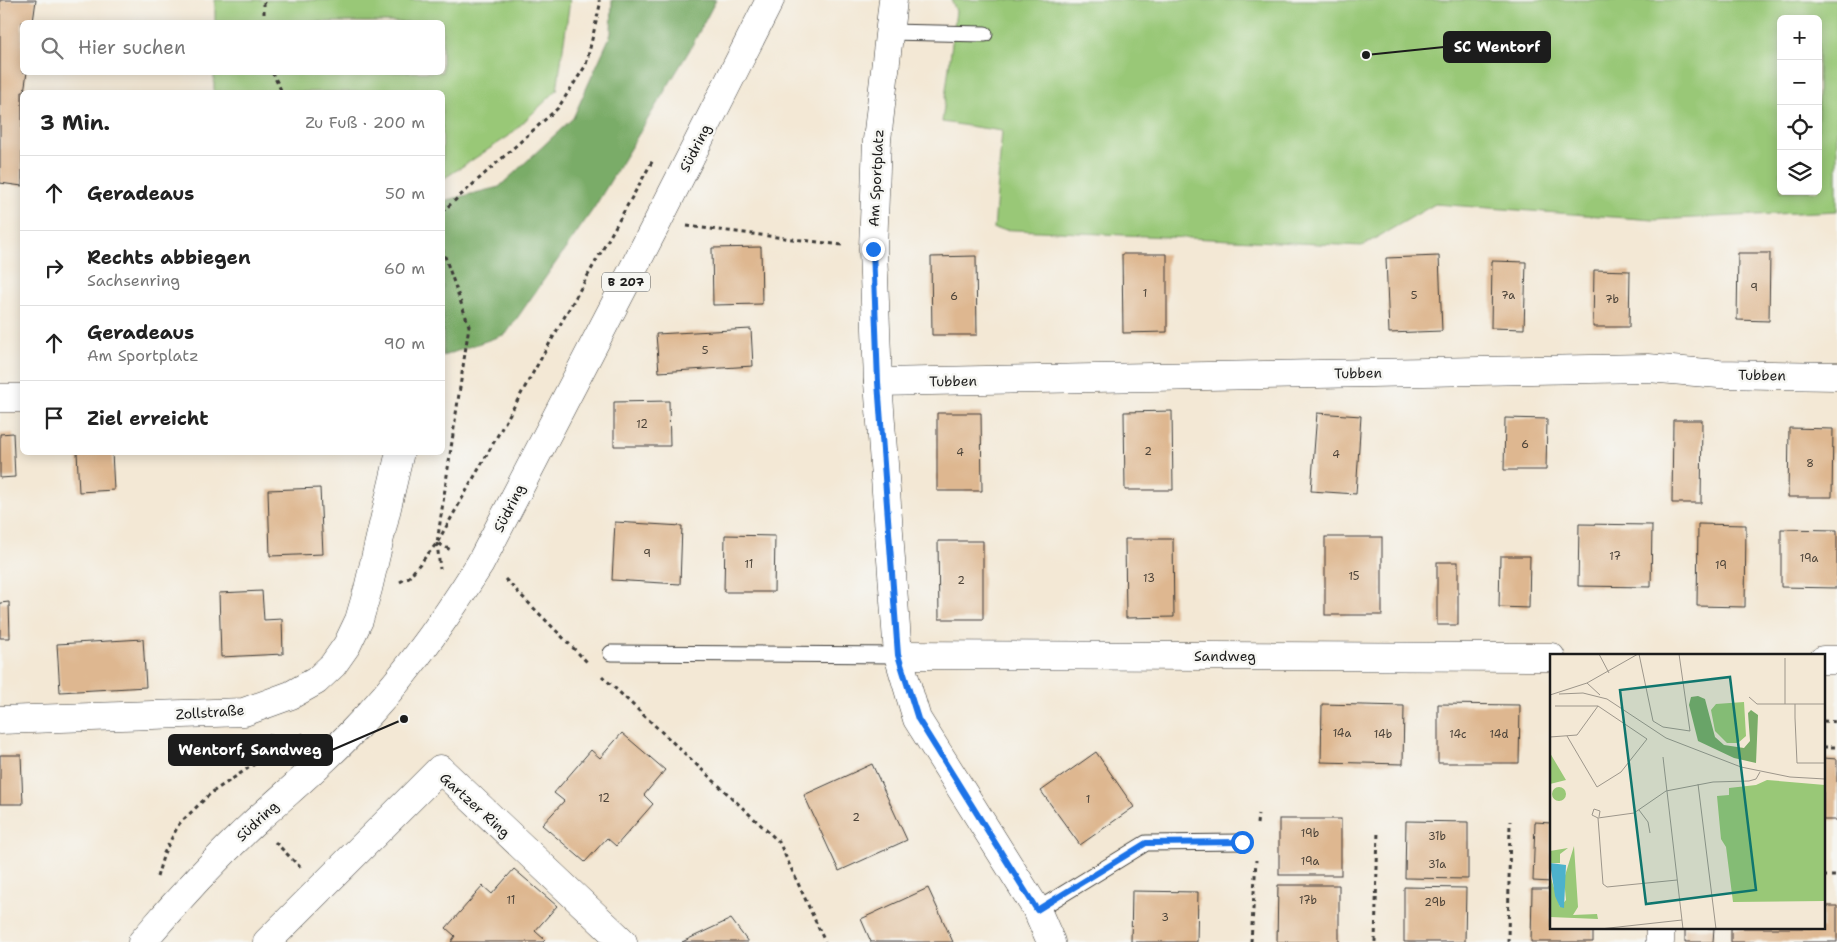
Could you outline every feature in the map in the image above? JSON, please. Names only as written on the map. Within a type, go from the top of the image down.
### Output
[{"type":"street","name":"Südring","points":[[142,942],[171,907],[256,822],[327,758],[383,699],[453,607],[480,564],[770,0]]},
{"type":"street","name":"Am Sportplatz","points":[[892,0],[877,140],[873,249],[878,382],[898,655],[918,719],[1037,910],[1051,942]]},
{"type":"street","name":"Tubben","points":[[878,382],[1648,368],[1719,374],[1837,376]]},
{"type":"street","points":[[0,398],[20,398]]},
{"type":"street","name":"Zollstraße","points":[[0,720],[244,712],[291,695],[316,681],[333,665],[359,620],[399,455]]},
{"type":"street","name":"Sandweg","points":[[898,655],[1550,657]]},
{"type":"street","points":[[1824,660],[1837,660]]},
{"type":"street","name":"Gartzer Ring","points":[[267,942],[440,770],[623,942]]},
{"type":"lane","points":[[888,32],[985,34]]},
{"type":"lane","points":[[611,653],[898,655]]},
{"type":"lane","points":[[1037,910],[1146,843],[1242,842]]},
{"type":"path","points":[[264,0],[264,20]]},
{"type":"path","points":[[445,209],[558,108],[586,65],[600,5],[599,0]]},
{"type":"path","points":[[274,75],[281,90]]},
{"type":"path","points":[[368,589],[389,588],[409,577],[437,542],[656,154]]},
{"type":"path","points":[[657,223],[873,249]]},
{"type":"path","points":[[436,577],[440,570],[437,542],[469,326],[445,257]]},
{"type":"path","points":[[437,542],[508,580],[593,667]]},
{"type":"path","points":[[600,674],[779,842],[825,942]]},
{"type":"path","points":[[268,704],[271,752],[289,791]]},
{"type":"path","points":[[1824,721],[1837,722]]},
{"type":"path","points":[[156,878],[164,853],[179,824],[211,793],[271,752],[310,730]]},
{"type":"path","points":[[1824,747],[1837,747]]},
{"type":"path","points":[[1257,833],[1258,814]]},
{"type":"path","points":[[1508,942],[1510,821]]},
{"type":"path","points":[[256,822],[321,888]]},
{"type":"path","points":[[1375,942],[1378,830]]},
{"type":"path","points":[[1251,942],[1256,853]]},
{"type":"path","points":[[1824,876],[1837,876]]},
{"type":"green space","points":[[215,0],[570,0],[557,90],[509,136],[445,178],[445,90],[214,90],[214,75],[445,75],[445,20],[215,20]]},
{"type":"green space","points":[[612,0],[716,0],[689,51],[594,208],[506,334],[445,355],[445,200],[499,187],[573,118],[611,34]]},
{"type":"green space","points":[[951,0],[1837,0],[1837,211],[1654,220],[1435,204],[1362,246],[994,229],[1002,131],[942,122],[956,11]]},
{"type":"building","points":[[0,0],[36,0],[33,20],[20,20],[20,75],[27,75],[24,90],[20,90],[20,186],[0,183]]},
{"type":"building","points":[[761,247],[762,304],[713,305],[712,248]]},
{"type":"building","points":[[1738,253],[1770,253],[1769,321],[1737,320]]},
{"type":"building","points":[[1122,254],[1167,254],[1167,332],[1123,333]]},
{"type":"building","points":[[976,256],[977,335],[932,335],[931,257]]},
{"type":"building","points":[[1439,256],[1442,331],[1389,333],[1386,258]]},
{"type":"building","points":[[1492,261],[1526,262],[1524,329],[1491,328]]},
{"type":"building","points":[[1594,270],[1630,271],[1629,327],[1593,327]]},
{"type":"building","points":[[751,329],[753,366],[659,372],[656,334]]},
{"type":"building","points":[[669,401],[670,446],[614,446],[614,402]]},
{"type":"building","points":[[1172,411],[1173,490],[1125,490],[1124,412]]},
{"type":"building","points":[[937,413],[981,413],[982,491],[937,491]]},
{"type":"building","points":[[1317,413],[1361,416],[1356,494],[1311,491]]},
{"type":"building","points":[[1505,418],[1547,419],[1546,470],[1504,470]]},
{"type":"building","points":[[1673,420],[1702,420],[1701,503],[1672,503]]},
{"type":"building","points":[[1789,428],[1833,429],[1832,497],[1788,497]]},
{"type":"building","points":[[13,433],[15,477],[0,478],[0,434]]},
{"type":"building","points":[[77,455],[112,455],[114,490],[79,492]]},
{"type":"building","points":[[320,488],[323,554],[270,556],[268,490]]},
{"type":"building","points":[[615,522],[682,526],[680,584],[612,580]]},
{"type":"building","points":[[1579,524],[1652,525],[1651,587],[1578,586]]},
{"type":"building","points":[[1698,524],[1746,525],[1745,607],[1697,606]]},
{"type":"building","points":[[1781,529],[1837,530],[1837,588],[1781,587]]},
{"type":"building","points":[[725,535],[775,536],[774,592],[724,592]]},
{"type":"building","points":[[1325,537],[1382,537],[1382,615],[1325,615]]},
{"type":"building","points":[[1125,539],[1173,539],[1174,617],[1126,618]]},
{"type":"building","points":[[938,541],[983,541],[983,619],[939,619]]},
{"type":"building","points":[[1500,556],[1530,556],[1529,608],[1499,607]]},
{"type":"building","points":[[1437,562],[1458,562],[1458,625],[1437,625]]},
{"type":"building","points":[[262,591],[264,620],[282,619],[283,654],[221,657],[219,593]]},
{"type":"building","points":[[9,602],[10,638],[0,638],[0,603]]},
{"type":"building","points":[[143,639],[146,687],[60,692],[57,644]]},
{"type":"building","points":[[1322,704],[1404,706],[1403,764],[1321,762]]},
{"type":"building","points":[[1438,704],[1520,705],[1519,763],[1438,763]]},
{"type":"building","points":[[622,733],[665,770],[644,795],[653,804],[616,846],[607,838],[585,862],[542,825],[564,801],[554,793],[591,750],[600,758]]},
{"type":"building","points":[[1096,752],[1134,807],[1080,845],[1041,791]]},
{"type":"building","points":[[0,755],[21,755],[23,804],[0,804]]},
{"type":"building","points":[[1824,758],[1837,759],[1837,820],[1824,820]]},
{"type":"building","points":[[872,764],[907,840],[839,871],[804,795]]},
{"type":"building","points":[[1279,819],[1341,819],[1341,875],[1279,875]]},
{"type":"building","points":[[1406,821],[1468,822],[1468,879],[1405,878]]},
{"type":"building","points":[[1535,822],[1550,823],[1550,882],[1533,881]]},
{"type":"building","points":[[514,869],[557,906],[535,931],[545,940],[543,942],[451,942],[455,936],[446,928],[483,886],[492,894]]},
{"type":"building","points":[[1278,885],[1339,885],[1339,942],[1277,942]]},
{"type":"building","points":[[1404,887],[1466,888],[1465,942],[1404,942]]},
{"type":"building","points":[[928,888],[953,942],[871,942],[861,919]]},
{"type":"building","points":[[1532,889],[1550,889],[1550,930],[1593,930],[1593,942],[1531,942]]},
{"type":"building","points":[[1132,891],[1198,892],[1197,942],[1131,942]]},
{"type":"building","points":[[1824,906],[1837,906],[1837,942],[1731,942],[1731,930],[1824,930]]},
{"type":"building","points":[[731,919],[748,942],[682,942]]},
{"type":"building","points":[[1685,930],[1714,930],[1713,942],[1685,942]]},
{"type":"place","name":"SC Wentorf","points":[[1366,55]]},
{"type":"place","name":"Wentorf, Sandweg","points":[[404,719]]},
{"type":"route","points":[[873,249],[878,382],[898,655],[918,719],[1037,910],[1146,843],[1242,842]]}]
